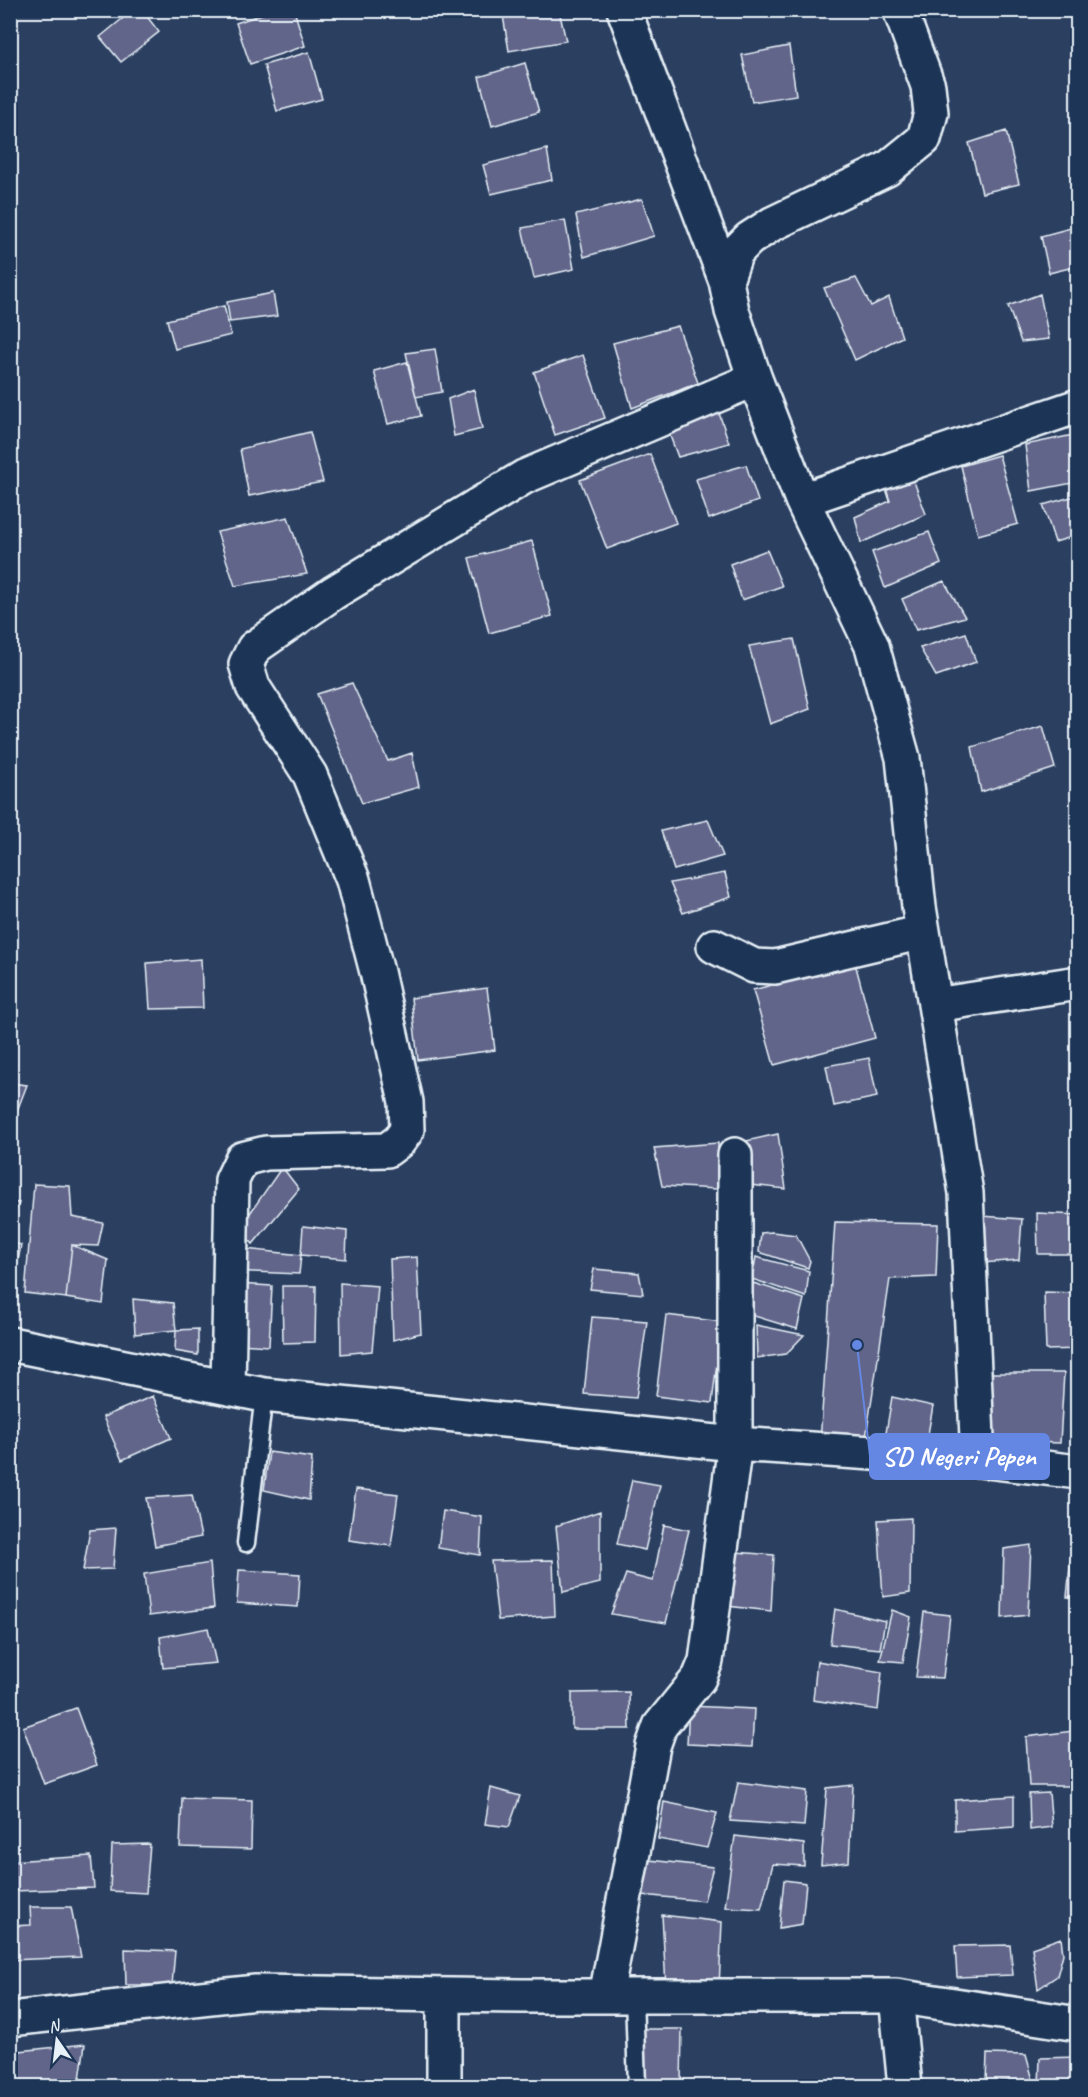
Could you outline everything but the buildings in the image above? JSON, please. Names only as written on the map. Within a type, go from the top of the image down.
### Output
[{"type":"street","points":[[624,10],[726,281],[732,311],[755,379],[802,500],[872,646],[903,758],[923,932],[966,1193],[978,1460]]},
{"type":"street","points":[[726,281],[736,252],[749,239],[772,224],[887,169],[924,139],[931,113],[928,86],[900,10]]},
{"type":"street","points":[[228,1388],[232,1180],[242,1159],[266,1153],[387,1150],[399,1141],[407,1130],[406,1102],[352,880],[310,775],[253,687],[246,664],[254,648],[333,593],[524,477],[755,379]]},
{"type":"street","points":[[802,500],[1077,405]]},
{"type":"street","points":[[714,946],[754,966],[775,967],[923,932]]},
{"type":"street","points":[[935,1005],[1077,983]]},
{"type":"street","points":[[620,1996],[653,1746],[660,1726],[699,1678],[706,1661],[735,1444],[735,1155]]},
{"type":"street","points":[[10,1344],[264,1395],[735,1444],[978,1460],[1077,1472]]},
{"type":"street","points":[[10,2019],[256,1992],[444,1995],[896,1996],[1077,2024]]},
{"type":"street","points":[[444,1995],[444,2086]]},
{"type":"street","points":[[896,1996],[905,2086]]},
{"type":"lane","points":[[246,1543],[264,1395]]},
{"type":"lane","points":[[620,1996],[636,2086]]},
{"type":"place","name":"SD Negeri Pepen","points":[[857,1345]]}]
